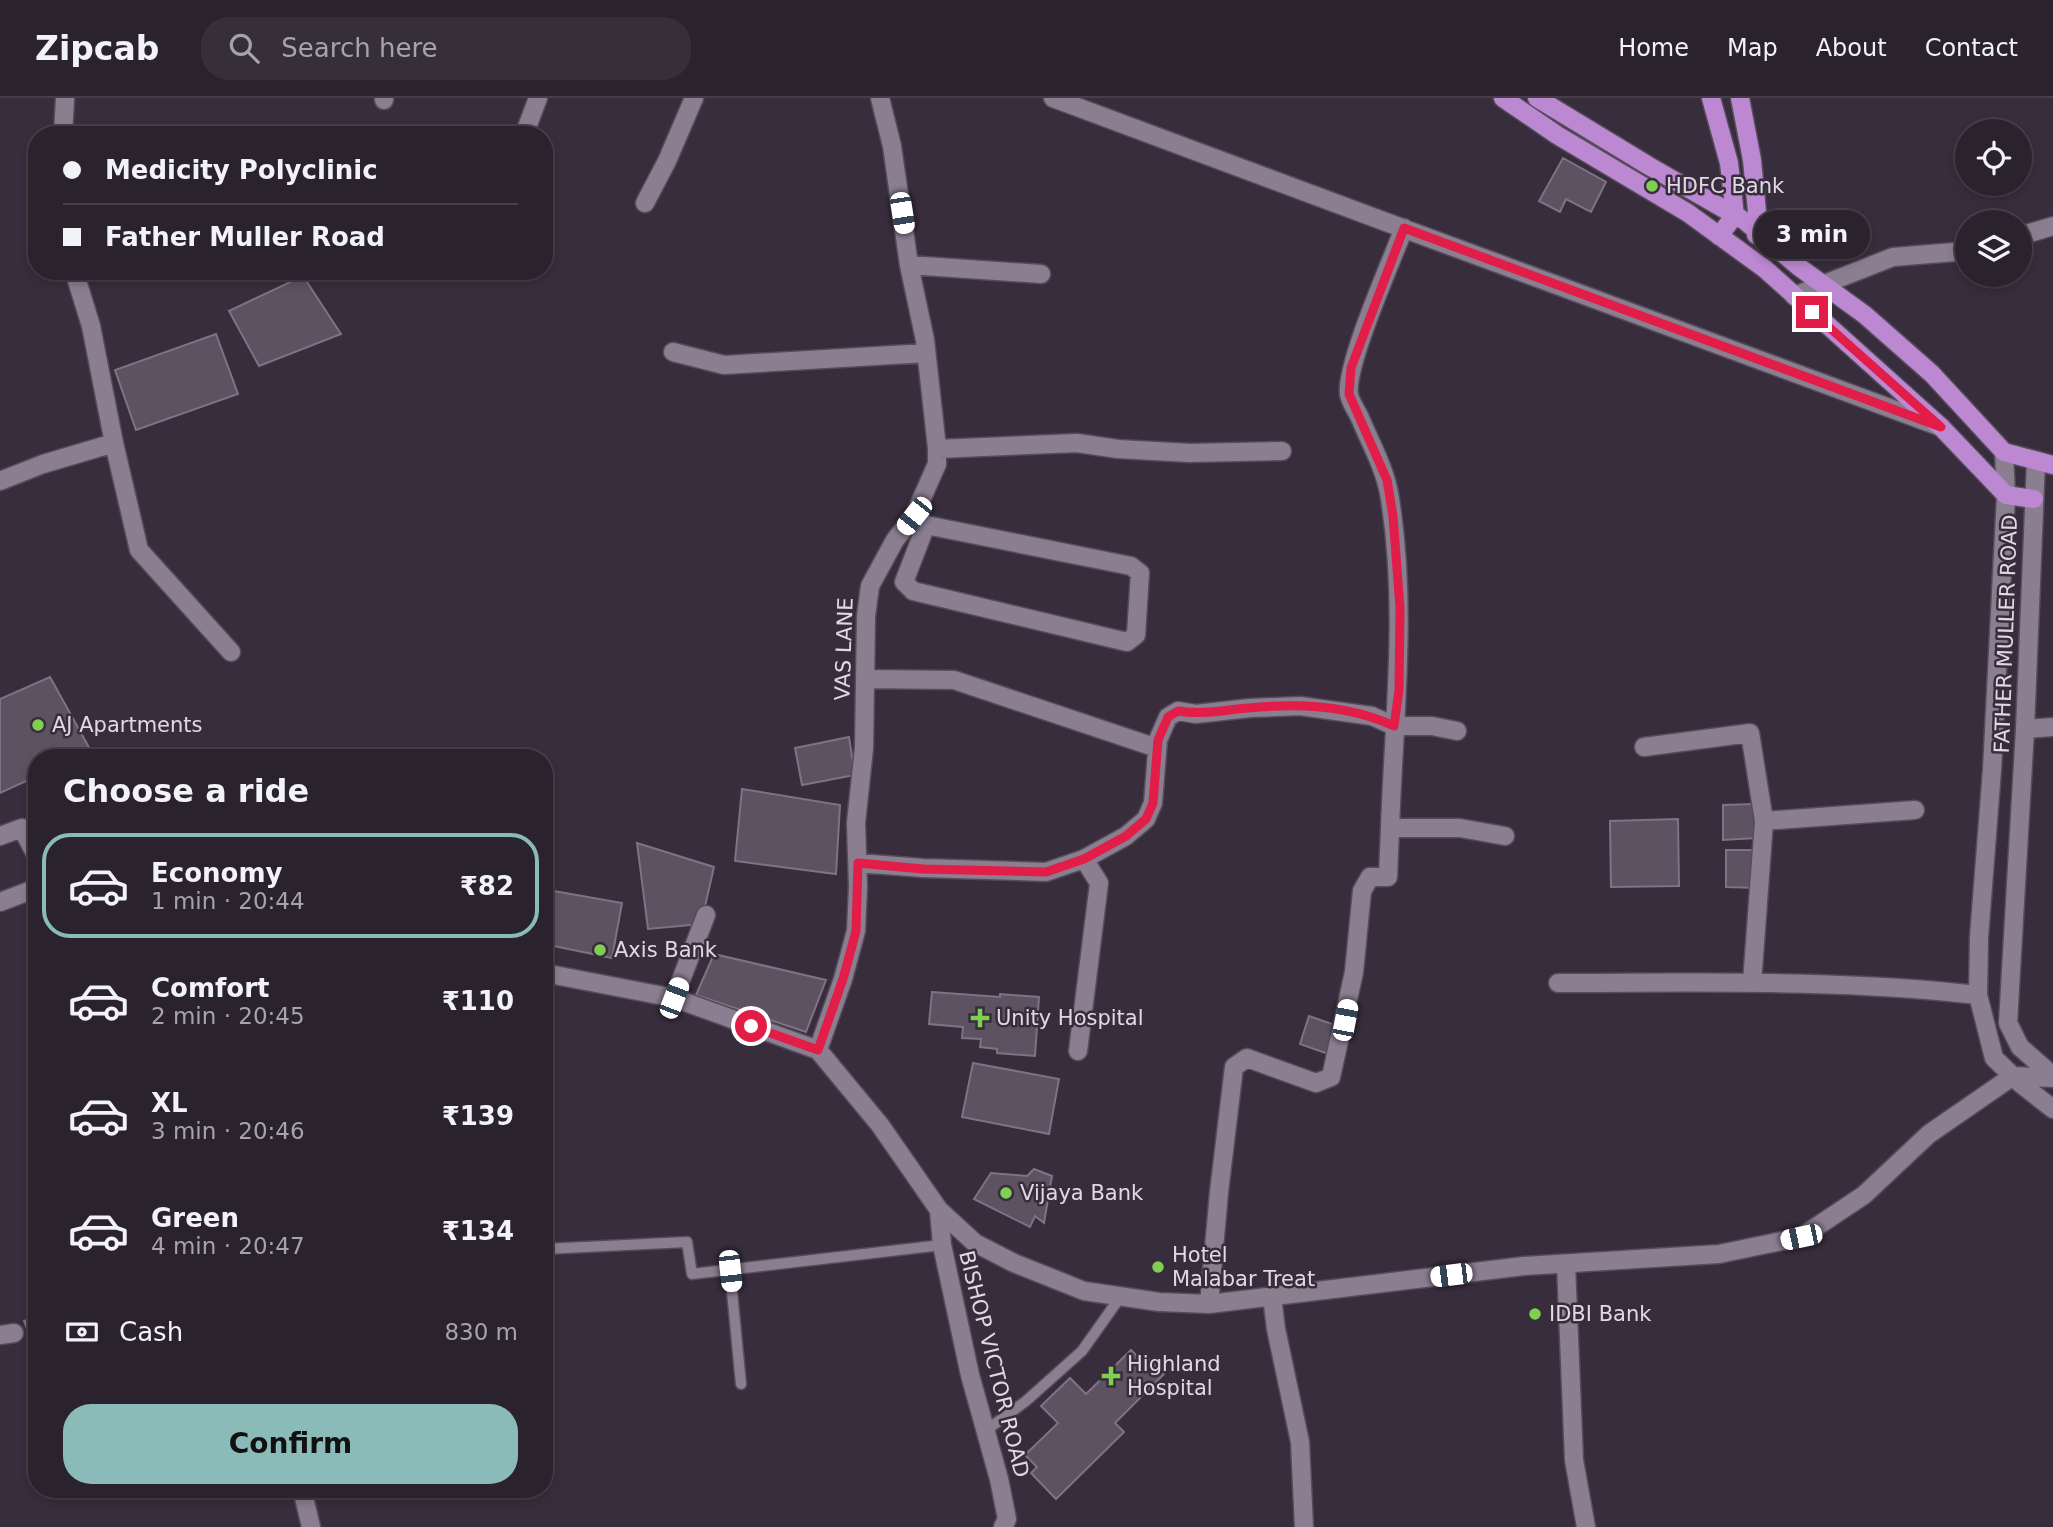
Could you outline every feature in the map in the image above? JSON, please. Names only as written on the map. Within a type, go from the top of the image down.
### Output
[{"type":"main road","name":"FATHER MULLER ROAD","points":[[1503,98],[1557,135],[1688,213],[1740,251],[1765,270],[1941,427],[2006,495],[2035,499]]},
{"type":"main road","points":[[1537,98],[1735,215],[1759,232],[1865,315],[1932,374],[2004,452],[2045,463]]},
{"type":"main road","points":[[1711,98],[1729,163],[1735,215],[1719,236]]},
{"type":"main road","points":[[1740,98],[1752,160],[1759,232]]},
{"type":"main road","points":[[1740,251],[1759,232]]},
{"type":"street","points":[[63,126],[65,98]]},
{"type":"street","points":[[527,126],[538,98]]},
{"type":"street","points":[[645,203],[667,161],[694,98]]},
{"type":"street","name":"VAS LANE","points":[[818,1050],[843,979],[856,931],[856,823],[864,748],[866,616],[870,586],[895,540],[920,520],[937,464],[926,353],[909,265],[892,146],[880,98]]},
{"type":"street","points":[[1053,98],[1941,427]]},
{"type":"street","points":[[2032,232],[2053,226]]},
{"type":"street","points":[[1209,1304],[1234,1067],[1247,1058],[1316,1083],[1331,1077],[1354,972],[1362,891],[1370,877],[1388,877],[1394,726],[1399,690],[1400,608],[1393,516],[1387,480],[1349,394],[1351,368],[1404,228]]},
{"type":"street","points":[[1794,296],[1893,257],[1955,252]]},
{"type":"street","points":[[909,265],[1041,274]]},
{"type":"street","points":[[77,280],[91,326],[139,550],[231,652]]},
{"type":"street","points":[[673,352],[724,365],[926,353]]},
{"type":"street","points":[[0,481],[43,464],[114,443]]},
{"type":"street","points":[[937,449],[1077,443],[1175,452],[1282,451]]},
{"type":"street","points":[[2004,452],[2006,495],[1992,770],[1979,937],[1978,995],[1994,1058],[2053,1109]]},
{"type":"street","points":[[2035,499],[2045,463]]},
{"type":"street","name":"FATHER MULLER ROAD","points":[[2035,499],[2008,1023],[2020,1046],[2053,1077]]},
{"type":"street","points":[[920,520],[1130,566],[1140,573],[1136,635],[1127,642],[914,591],[904,582],[920,520]]},
{"type":"street","points":[[865,679],[954,680],[1157,748]]},
{"type":"street","points":[[858,863],[923,869],[1046,872],[1084,859],[1126,836],[1146,819],[1153,803],[1157,748],[1164,724],[1168,717],[1178,711],[1196,714],[1300,706],[1372,716],[1394,726],[1432,726],[1457,731]]},
{"type":"street","points":[[2025,729],[2053,727]]},
{"type":"street","points":[[1644,747],[1750,733],[1764,821],[1752,983]]},
{"type":"street","points":[[1764,821],[1915,810]]},
{"type":"street","points":[[0,836],[22,828],[28,840]]},
{"type":"street","points":[[1390,828],[1460,828],[1506,836]]},
{"type":"street","points":[[1078,1051],[1099,883],[1084,859]]},
{"type":"street","points":[[0,902],[28,891]]},
{"type":"street","points":[[674,998],[706,915]]},
{"type":"street","points":[[553,975],[674,998],[818,1050],[880,1125],[939,1210],[975,1243],[1084,1291],[1159,1302],[1209,1304],[1524,1266],[1719,1254],[1801,1237],[1864,1195],[1929,1133],[2013,1076],[2053,1077]]},
{"type":"street","points":[[1559,984],[1752,983],[1938,990],[1978,995]]},
{"type":"street","name":"BISHOP VICTOR ROAD","points":[[939,1210],[942,1245],[984,1432],[999,1479],[1007,1524]]},
{"type":"street","points":[[1566,1264],[1574,1460],[1586,1527]]},
{"type":"street","points":[[1272,1297],[1276,1329],[1300,1442],[1304,1527]]},
{"type":"street","points":[[304,1498],[311,1527]]},
{"type":"lane","points":[[553,1249],[688,1242],[692,1274],[942,1245]]},
{"type":"lane","points":[[730,1271],[741,1384]]},
{"type":"lane","points":[[984,1432],[1026,1401],[1082,1351],[1121,1296]]},
{"type":"building","points":[[1563,158],[1606,182],[1591,212],[1566,199],[1560,212],[1539,201]]},
{"type":"building","points":[[295,280],[306,280],[341,334],[259,366],[229,311]]},
{"type":"building","points":[[216,334],[238,394],[136,430],[115,370]]},
{"type":"building","name":"AJ Apartments","points":[[50,677],[90,749],[28,749],[28,780],[0,793],[0,699]]},
{"type":"building","points":[[849,737],[855,775],[802,785],[795,748]]},
{"type":"building","points":[[742,789],[840,805],[836,874],[735,861]]},
{"type":"building","points":[[1754,804],[1756,838],[1723,840],[1723,805]]},
{"type":"building","points":[[1678,819],[1679,886],[1611,887],[1610,821]]},
{"type":"building","points":[[637,843],[714,867],[701,924],[648,929]]},
{"type":"building","points":[[1726,850],[1757,850],[1757,888],[1726,887]]},
{"type":"building","points":[[554,891],[622,903],[612,958],[553,946]]},
{"type":"building","points":[[714,954],[826,980],[806,1032],[696,995]]},
{"type":"building","name":"Unity Hospital","points":[[932,992],[1039,997],[1035,1056],[997,1053],[997,1049],[980,1047],[981,1039],[962,1038],[963,1027],[929,1024]]},
{"type":"building","points":[[1309,1016],[1341,1027],[1331,1055],[1300,1044]]},
{"type":"building","points":[[973,1063],[1059,1079],[1049,1134],[962,1117]]},
{"type":"building","points":[[1034,1169],[1052,1176],[1044,1223],[1035,1216],[1030,1227],[974,1199],[991,1173],[1027,1176]]},
{"type":"building","points":[[1131,1350],[1143,1362],[1147,1357],[1164,1374],[1115,1423],[1124,1432],[1056,1499],[1031,1473],[1037,1467],[1025,1455],[1058,1423],[1041,1406],[1070,1378],[1086,1394]]},
{"type":"place","name":"HDFC Bank","points":[[1652,186]]},
{"type":"place","name":"AJ Apartments","points":[[38,725]]},
{"type":"place","name":"Axis Bank","points":[[600,950]]},
{"type":"place","name":"Unity Hospital","points":[[980,1018]]},
{"type":"place","name":"Vijaya Bank","points":[[1006,1193]]},
{"type":"place","name":"Hotel Malabar Treat","points":[[1158,1267]]},
{"type":"place","name":"IDBI Bank","points":[[1535,1314]]},
{"type":"place","name":"Highland Hospital","points":[[1111,1376]]},
{"type":"route","points":[[751,1026],[818,1050],[843,979],[856,931],[858,863],[923,869],[1046,872],[1084,859],[1134,831],[1146,819],[1153,803],[1158,740],[1168,717],[1178,711],[1196,714],[1300,706],[1372,716],[1394,726],[1399,690],[1400,608],[1393,516],[1387,480],[1349,394],[1351,368],[1404,228],[1941,427],[1812,312]]}]
